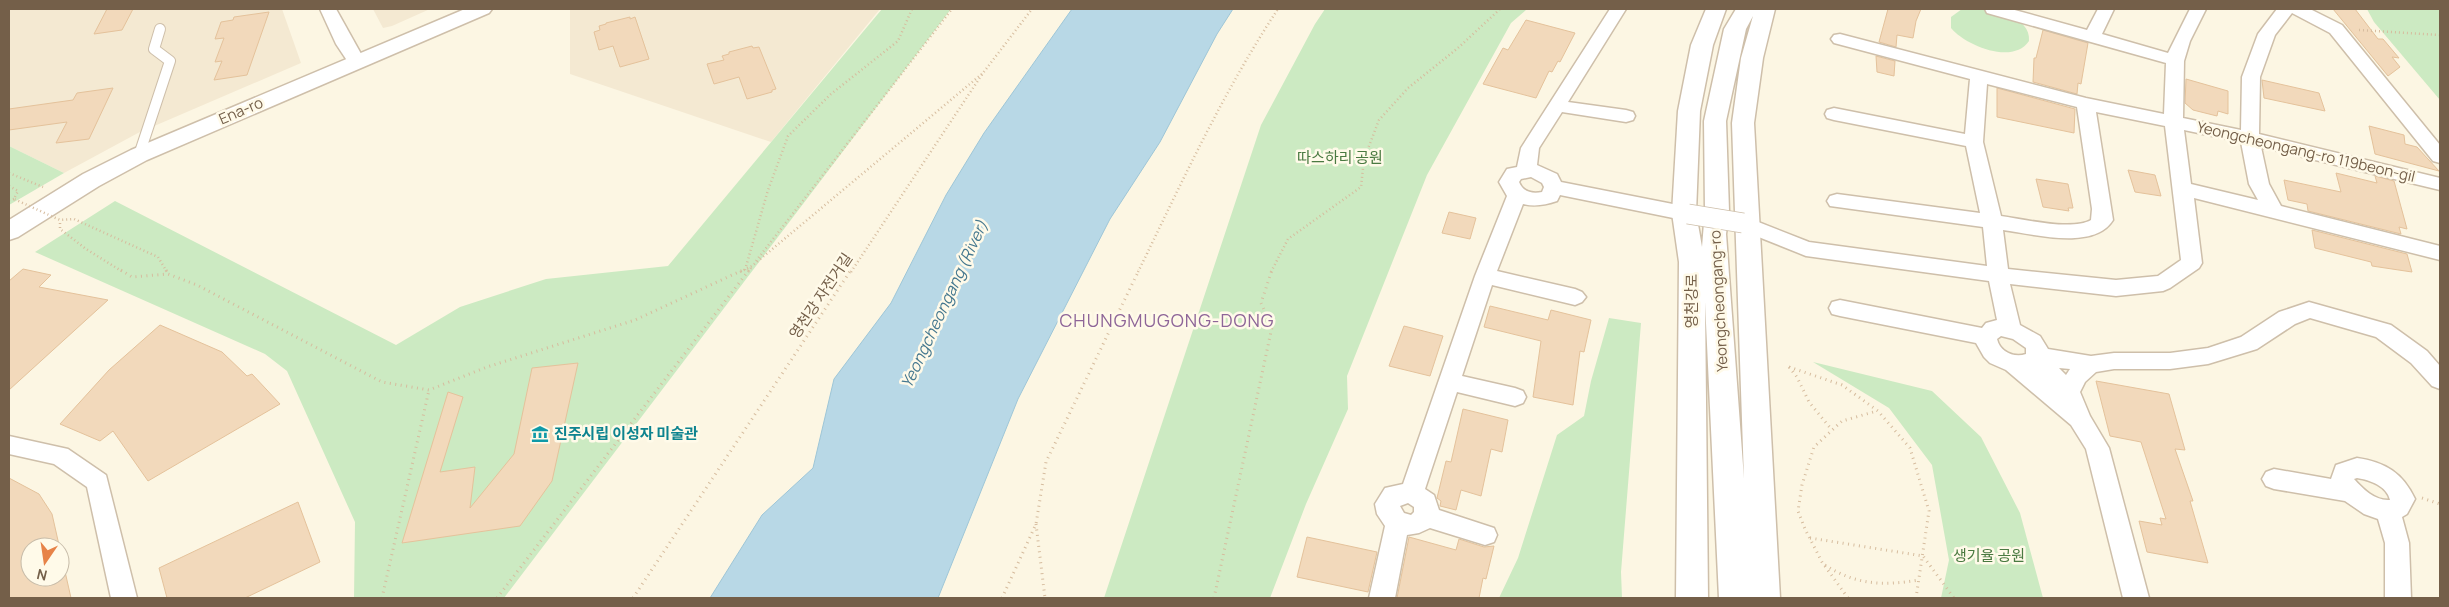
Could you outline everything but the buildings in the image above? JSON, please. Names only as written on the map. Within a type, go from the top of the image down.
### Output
[{"type":"street","points":[[328,9],[356,62]]},
{"type":"street","name":"Ena-ro","points":[[9,231],[91,180],[139,155],[482,9]]},
{"type":"street","points":[[1526,170],[1530,148],[1618,9]]},
{"type":"street","name":"영천강로","points":[[1692,598],[1692,262],[1686,213],[1689,111],[1702,45],[1716,9]]},
{"type":"street","name":"Yeongcheongang-ro","points":[[1735,598],[1714,234],[1717,211],[1715,121],[1735,29],[1746,9]]},
{"type":"street","points":[[1764,598],[1745,223],[1743,123],[1752,58],[1765,9]]},
{"type":"street","points":[[1993,9],[2175,60]]},
{"type":"street","points":[[2092,36],[2106,9]]},
{"type":"street","name":"Yeongcheongang-ro 119beon-gil","points":[[1554,187],[1745,223],[1806,249],[1998,275],[2116,288],[2163,282],[2192,263],[2190,235],[2172,120],[2175,60],[2198,9]]},
{"type":"street","points":[[2273,210],[2259,184],[2250,138],[2251,77],[2267,34],[2286,9]]},
{"type":"street","points":[[2298,9],[2336,29],[2440,157]]},
{"type":"street","name":"Yeongcheongang-ro 119beon-gil","points":[[1840,39],[2086,104],[2172,120],[2440,184]]},
{"type":"street","points":[[1979,76],[1974,142],[1992,222],[1998,275],[2010,329]]},
{"type":"street","points":[[1837,201],[2081,232],[2099,226],[2103,220],[2086,104]]},
{"type":"street","points":[[1557,106],[1626,116]]},
{"type":"street","points":[[1834,114],[1974,142]]},
{"type":"street","points":[[1526,170],[1550,178],[1554,187],[1550,196],[1538,200],[1517,195],[1510,186],[1511,177],[1526,170]]},
{"type":"street","points":[[2182,188],[2440,253]]},
{"type":"street","points":[[1412,492],[1485,276],[1517,195]]},
{"type":"street","points":[[1485,276],[1575,297]]},
{"type":"street","points":[[1840,308],[1986,337]]},
{"type":"street","points":[[2030,355],[2091,364],[2114,361],[2170,362],[2208,356],[2249,344],[2286,318],[2310,310],[2383,331],[2419,357],[2440,380]]},
{"type":"street","points":[[1986,337],[1994,329],[2010,329],[2026,336],[2030,355],[2080,419],[2097,448],[2136,598]]},
{"type":"street","points":[[1986,337],[1989,350],[2005,361],[2030,355],[2091,353],[2114,361]]},
{"type":"street","points":[[2030,355],[2069,392],[2080,419]]},
{"type":"street","points":[[2069,392],[2072,381],[2080,371],[2091,364]]},
{"type":"street","points":[[1449,382],[1515,397]]},
{"type":"street","points":[[9,445],[60,456],[98,482],[124,598]]},
{"type":"street","points":[[2357,468],[2377,472],[2395,484],[2403,499],[2401,505],[2396,509],[2388,510],[2366,505],[2349,492],[2342,478],[2344,472],[2357,468]]},
{"type":"street","points":[[2274,479],[2349,492]]},
{"type":"street","points":[[1412,492],[1426,502],[1428,507],[1426,516],[1423,521],[1411,525],[1399,523],[1389,515],[1387,504],[1394,495],[1412,492]]},
{"type":"street","points":[[2388,510],[2397,543],[2398,598]]},
{"type":"street","points":[[1426,516],[1485,535]]},
{"type":"street","points":[[1382,598],[1395,531],[1399,523]]},
{"type":"lane","points":[[139,155],[170,61],[154,49],[160,29]]},
{"type":"path","points":[[745,270],[768,190],[788,136],[831,94],[898,41],[912,9]]},
{"type":"path","points":[[497,598],[952,9]]},
{"type":"path","name":"영천강 자전거길","points":[[633,598],[983,73],[1032,9]]},
{"type":"path","points":[[1002,598],[1036,524],[1046,462],[1194,157],[1253,47],[1278,9]]},
{"type":"path","points":[[1214,598],[1272,327],[1262,303],[1273,267],[1288,239],[1361,187],[1364,159],[1379,120],[1408,88],[1458,48],[1500,9]]},
{"type":"path","points":[[2336,29],[2440,35]]},
{"type":"path","points":[[60,220],[60,229],[132,277],[168,274],[197,285],[382,382],[429,390],[487,367],[635,320],[752,266],[983,73]]},
{"type":"path","points":[[9,173],[44,187]]},
{"type":"path","points":[[9,186],[18,191],[14,199]]},
{"type":"path","points":[[9,200],[14,199],[60,220],[74,219],[158,257],[168,274]]},
{"type":"path","points":[[1832,430],[1809,402],[1797,377],[1789,367],[1842,385],[1878,411],[1910,448],[1930,511],[1916,598]]},
{"type":"path","points":[[382,598],[429,390]]},
{"type":"path","points":[[1848,598],[1822,562],[1809,538],[1798,511],[1802,484],[1814,447],[1842,421],[1878,411]]},
{"type":"path","points":[[1036,524],[1045,598]]},
{"type":"path","points":[[1809,538],[1923,556],[1954,598]]},
{"type":"path","points":[[1822,562],[1844,578],[1887,586],[1919,580]]},
{"type":"shaded area","points":[[9,9],[282,9],[301,63],[138,133],[64,173],[9,146]]},
{"type":"shaded area","points":[[373,9],[430,9],[392,26],[383,28]]},
{"type":"shaded area","points":[[570,9],[880,9],[771,142],[570,74]]},
{"type":"green space","points":[[882,9],[951,9],[504,598],[354,598],[355,522],[287,371],[265,354],[35,252],[115,201],[396,345],[460,307],[546,279],[668,266]]},
{"type":"green space","name":"따스하리 공원","points":[[1325,9],[1527,9],[1511,23],[1427,175],[1347,376],[1348,409],[1306,504],[1270,598],[1104,598],[1261,125],[1315,24]]},
{"type":"green space","points":[[1962,9],[1993,10],[2004,13],[2022,24],[2028,31],[2029,41],[2022,48],[2012,52],[2001,52],[1967,41],[1951,28],[1951,17]]},
{"type":"green space","points":[[2367,9],[2440,9],[2440,100],[2374,22]]},
{"type":"green space","points":[[9,146],[64,173],[9,205]]},
{"type":"green space","points":[[1609,318],[1641,323],[1621,572],[1622,598],[1499,598],[1518,558],[1557,435],[1584,416],[1591,381]]},
{"type":"green space","name":"생기율 공원","points":[[1813,362],[1932,391],[1981,437],[2020,513],[2043,598],[1941,598],[1949,560],[1932,465],[1889,408]]},
{"type":"water","name":"Yeongcheongang (River)","points":[[1072,9],[1233,9],[1217,34],[1160,142],[1110,219],[1018,399],[938,598],[710,598],[762,515],[813,468],[834,379],[891,303],[946,195],[984,133]]},
{"type":"place","name":"진주시립 이성자 미술관","points":[[540,434]]},
{"type":"district","name":"CHUNGMUGONG-DONG","points":[[1167,321]]}]
